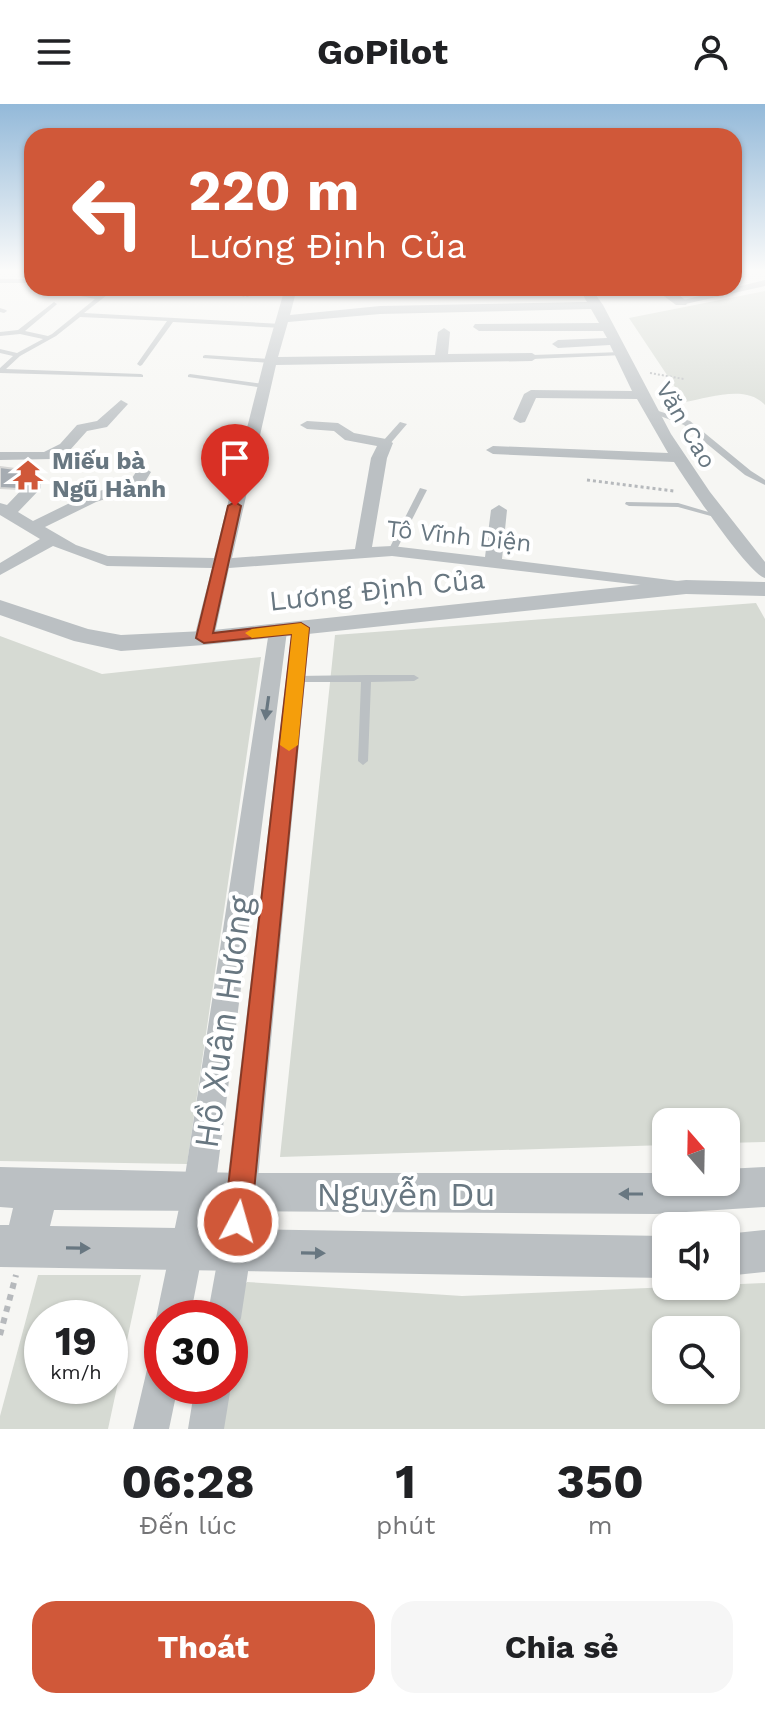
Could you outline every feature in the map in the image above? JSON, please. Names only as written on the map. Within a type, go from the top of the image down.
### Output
[{"type":"street","points":[[204,638],[279,334]]},
{"type":"street","points":[[441,358],[444,334]]},
{"type":"street","name":"Văn Cao","points":[[612,334],[677,458],[718,516],[765,573]]},
{"type":"street","points":[[558,344],[619,348]]},
{"type":"street","points":[[270,361],[532,357]]},
{"type":"street","points":[[520,419],[531,394],[646,403]]},
{"type":"street","points":[[594,410],[646,403]]},
{"type":"street","points":[[0,456],[47,456],[65,447],[82,428],[102,424],[121,404]]},
{"type":"street","points":[[307,425],[338,427],[350,437],[386,443],[379,458],[363,552]]},
{"type":"street","points":[[493,450],[677,458]]},
{"type":"street","points":[[33,527],[90,499],[131,487],[143,472]]},
{"type":"street","points":[[4,511],[35,485]]},
{"type":"street","points":[[493,562],[499,510]]},
{"type":"street","name":"Tô Vĩnh Diện","points":[[4,511],[70,549],[107,561],[222,563],[392,551],[686,587]]},
{"type":"street","points":[[0,570],[52,539]]},
{"type":"street","name":"Lương Định Của","points":[[0,607],[83,636],[121,643],[204,638],[686,587],[765,589]]},
{"type":"street","name":"Hồ Xuân Hương","points":[[227,1300],[235,1252],[296,679],[290,629]]},
{"type":"street","name":"Hồ Xuân Hương","points":[[177,1300],[199,1189],[290,629]]},
{"type":"street","name":"Nguyễn Du","points":[[19,1189],[655,1194],[765,1187]]},
{"type":"street","points":[[12,1246],[19,1189]]},
{"type":"street","name":"Nguyễn Du","points":[[12,1246],[652,1257]]},
{"type":"street","points":[[740,1254],[765,1251]]},
{"type":"street","points":[[151,1429],[156,1404]]},
{"type":"street","points":[[206,1429],[210,1404]]},
{"type":"lane","points":[[29,334],[48,338]]},
{"type":"lane","points":[[54,334],[18,355],[0,371],[141,376]]},
{"type":"lane","points":[[140,364],[161,334]]},
{"type":"lane","points":[[532,357],[619,348]]},
{"type":"lane","points":[[0,351],[18,355]]},
{"type":"lane","points":[[205,357],[270,361]]},
{"type":"lane","points":[[190,376],[264,386]]},
{"type":"lane","points":[[646,403],[687,423],[748,473],[765,483]]},
{"type":"lane","points":[[386,443],[403,424]]},
{"type":"lane","points":[[392,551],[423,490]]},
{"type":"lane","points":[[629,504],[678,505],[718,516]]},
{"type":"lane","points":[[363,761],[366,678]]},
{"type":"lane","points":[[296,679],[414,678]]},
{"type":"path","points":[[631,373],[684,379]]},
{"type":"path","points":[[587,480],[704,496]]},
{"type":"path","points":[[0,1335],[12,1246]]},
{"type":"shaded area","points":[[640,334],[765,334],[765,405],[748,395],[738,394],[685,402]]},
{"type":"shaded area","points":[[756,603],[765,619],[765,1142],[740,1143],[740,1108],[652,1108],[652,1145],[280,1157],[335,635]]},
{"type":"shaded area","points":[[0,636],[102,674],[261,657],[187,1164],[0,1161]]},
{"type":"shaded area","points":[[38,1275],[141,1275],[128,1336],[128,1300],[31,1300]]},
{"type":"shaded area","points":[[247,1282],[462,1296],[652,1288],[652,1300],[740,1300],[740,1284],[765,1283],[765,1429],[205,1429],[222,1404],[248,1404],[248,1300],[236,1300]]},
{"type":"shaded area","points":[[24,1327],[24,1404],[113,1404],[108,1429],[0,1429],[0,1416]]},
{"type":"building","name":"Miếu bà Ngũ Hành","points":[[0,467],[38,472],[19,489],[0,488]]},
{"type":"slow traffic","points":[[252,633],[301,628],[289,745]]},
{"type":"place","name":"Miếu bà Ngũ Hành","points":[[28,475]]},
{"type":"route","points":[[235,506],[204,638],[301,628],[238,1222]]}]
